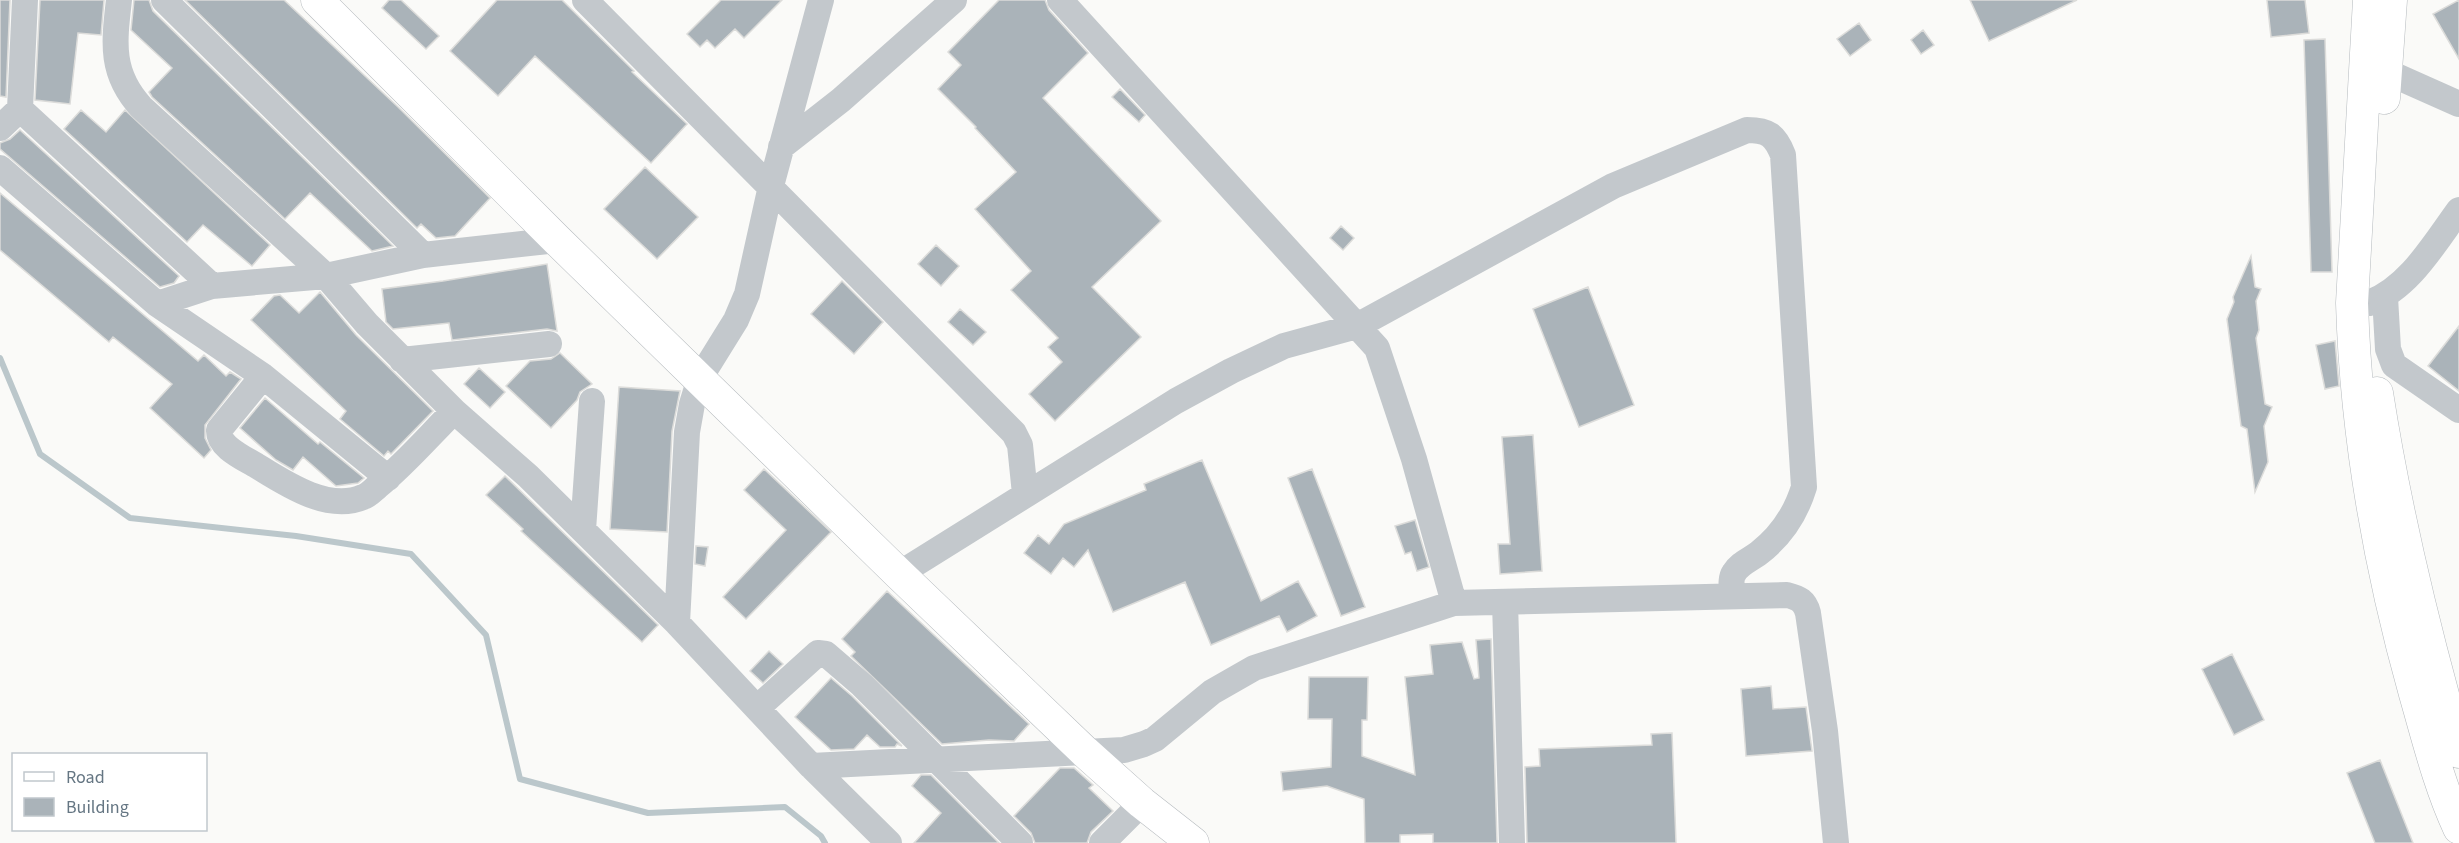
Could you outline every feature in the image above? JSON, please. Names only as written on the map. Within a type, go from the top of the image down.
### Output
[{"type":"main road","points":[[2369,0],[2352,303],[2354,353],[2365,464],[2375,528],[2431,653],[2459,752]]},
{"type":"main road","points":[[2391,0],[2377,174],[2377,394],[2394,495],[2401,585],[2401,643],[2436,769],[2459,828]]},
{"type":"main road","points":[[321,1],[557,240],[899,574],[1085,752],[1142,803],[1193,843]]},
{"type":"street","points":[[0,128],[20,109],[25,0]]},
{"type":"street","points":[[119,0],[114,43],[117,64],[129,93],[141,107],[326,276],[367,324],[402,360],[454,411],[528,476],[677,622],[810,765],[889,843]]},
{"type":"street","points":[[164,0],[423,255]]},
{"type":"street","points":[[585,0],[1014,433],[1020,445],[1025,494]]},
{"type":"street","points":[[677,622],[687,432],[692,404],[700,378],[736,320],[747,294],[771,186],[821,0]]},
{"type":"street","points":[[781,147],[841,100],[954,0]]},
{"type":"street","points":[[1060,0],[1377,348],[1414,459],[1454,603]]},
{"type":"street","points":[[2387,72],[2459,104]]},
{"type":"street","points":[[20,109],[212,286]]},
{"type":"street","points":[[899,574],[1176,401],[1231,371],[1284,346],[1357,326],[1613,186],[1747,130],[1758,130],[1770,134],[1778,141],[1783,154],[1804,487],[1799,504],[1786,526],[1766,548],[1740,564],[1732,576],[1732,596]]},
{"type":"street","points":[[2,174],[157,304],[263,376],[388,478]]},
{"type":"street","points":[[2459,210],[2405,280],[2377,300],[2394,365],[2459,410]]},
{"type":"street","points":[[157,304],[212,286],[326,276],[423,255],[557,240]]},
{"type":"street","points":[[402,360],[549,344]]},
{"type":"street","points":[[263,376],[219,430],[221,440],[231,450],[273,476],[309,495],[333,501],[364,497],[388,478],[454,411]]},
{"type":"street","points":[[583,530],[592,401]]},
{"type":"street","points":[[810,765],[1124,750],[1155,739],[1212,692],[1254,668],[1454,603],[1787,595],[1802,600],[1806,604],[1825,731],[1836,843]]},
{"type":"street","points":[[1505,602],[1512,843]]},
{"type":"street","points":[[757,708],[818,653],[830,657],[862,685],[1020,843]]},
{"type":"street","points":[[1102,843],[1142,803]]},
{"type":"building","points":[[0,0],[10,0],[6,97],[0,96]]},
{"type":"building","points":[[40,0],[104,0],[101,35],[78,33],[70,104],[35,100]]},
{"type":"building","points":[[134,0],[149,0],[153,11],[393,246],[372,251],[310,193],[285,219],[152,97],[149,92],[172,68],[131,30]]},
{"type":"building","points":[[185,0],[284,0],[398,107],[490,198],[455,236],[436,238],[421,224],[417,228]]},
{"type":"building","points":[[389,0],[401,0],[439,36],[426,49],[382,8]]},
{"type":"building","points":[[497,0],[562,0],[634,71],[632,72],[687,124],[651,163],[535,56],[498,96],[450,51]]},
{"type":"building","points":[[721,0],[782,0],[744,38],[735,29],[715,48],[707,40],[700,47],[687,34]]},
{"type":"building","points":[[999,0],[1045,0],[1049,10],[1088,53],[1043,98],[1161,221],[1092,287],[1141,337],[1055,421],[1029,394],[1062,362],[1048,347],[1058,338],[1011,290],[1031,271],[975,209],[1016,172],[938,89],[961,65],[948,52]]},
{"type":"building","points":[[1970,0],[2077,0],[1989,41]]},
{"type":"building","points":[[2267,0],[2305,0],[2309,33],[2271,37]]},
{"type":"building","points":[[2459,0],[2459,59],[2433,14]]},
{"type":"building","points":[[1859,23],[1871,40],[1850,56],[1837,39]]},
{"type":"building","points":[[1923,30],[1934,45],[1921,54],[1911,40]]},
{"type":"building","points":[[2325,39],[2332,272],[2311,272],[2304,40]]},
{"type":"building","points":[[1120,89],[1145,115],[1139,122],[1112,97]]},
{"type":"building","points":[[81,110],[106,132],[125,110],[270,245],[252,266],[203,225],[187,242],[64,129]]},
{"type":"building","points":[[20,130],[179,276],[174,283],[160,287],[0,149],[0,143],[10,139]]},
{"type":"building","points":[[645,167],[698,217],[657,259],[604,209]]},
{"type":"building","points":[[0,193],[198,361],[204,355],[226,376],[230,372],[241,379],[205,425],[205,438],[211,450],[204,458],[150,408],[172,384],[113,337],[109,342],[0,250]]},
{"type":"building","points":[[1341,226],[1354,238],[1343,250],[1330,238]]},
{"type":"building","points":[[936,245],[959,266],[941,286],[918,264]]},
{"type":"building","points":[[2251,256],[2255,287],[2261,289],[2256,301],[2259,330],[2256,338],[2265,404],[2272,407],[2264,426],[2268,462],[2255,492],[2247,429],[2241,426],[2227,319],[2234,302],[2233,297]]},
{"type":"building","points":[[547,264],[557,331],[547,329],[452,340],[449,323],[393,329],[386,322],[382,289]]},
{"type":"building","points":[[842,281],[883,322],[854,354],[811,314]]},
{"type":"building","points":[[1588,287],[1634,405],[1579,427],[1533,309]]},
{"type":"building","points":[[320,292],[356,335],[433,411],[391,454],[388,451],[384,456],[340,419],[346,411],[251,320],[274,296],[280,295],[299,313]]},
{"type":"building","points":[[960,309],[986,332],[973,345],[948,322]]},
{"type":"building","points":[[2459,326],[2459,391],[2428,366]]},
{"type":"building","points":[[2335,341],[2339,386],[2325,389],[2316,345]]},
{"type":"building","points":[[560,353],[592,384],[580,392],[577,400],[551,428],[506,386],[530,361],[551,359]]},
{"type":"building","points":[[479,368],[505,392],[490,408],[464,384]]},
{"type":"building","points":[[619,387],[680,391],[672,431],[667,532],[610,529]]},
{"type":"building","points":[[265,398],[318,444],[320,442],[364,478],[358,483],[336,486],[303,457],[293,470],[276,460],[240,428]]},
{"type":"building","points":[[1533,435],[1542,571],[1500,574],[1498,544],[1510,544],[1502,437]]},
{"type":"building","points":[[1202,460],[1261,601],[1298,581],[1317,616],[1287,632],[1279,616],[1211,645],[1185,582],[1113,612],[1088,550],[1074,567],[1063,558],[1051,574],[1024,553],[1038,535],[1049,544],[1064,524],[1146,490],[1144,484]]},
{"type":"building","points":[[764,469],[831,532],[746,619],[723,597],[786,530],[744,490]]},
{"type":"building","points":[[1312,469],[1365,607],[1341,616],[1288,478]]},
{"type":"building","points":[[505,476],[658,625],[642,642],[521,531],[523,529],[486,495]]},
{"type":"building","points":[[1415,520],[1429,567],[1417,571],[1411,552],[1405,554],[1395,526]]},
{"type":"building","points":[[696,546],[708,547],[705,566],[695,564]]},
{"type":"building","points":[[887,591],[1029,724],[1014,741],[989,740],[942,744],[851,656],[855,652],[842,639]]},
{"type":"building","points":[[1491,639],[1497,843],[1433,843],[1433,834],[1400,835],[1400,843],[1365,843],[1364,799],[1327,786],[1283,791],[1281,772],[1331,767],[1332,719],[1308,719],[1309,677],[1368,677],[1367,720],[1362,720],[1362,756],[1415,775],[1405,677],[1433,674],[1430,645],[1462,642],[1474,679],[1479,678],[1476,640]]},
{"type":"building","points":[[769,651],[783,664],[763,683],[750,671]]},
{"type":"building","points":[[2232,654],[2264,720],[2234,735],[2202,669]]},
{"type":"building","points":[[831,678],[902,746],[897,744],[895,747],[880,747],[867,735],[854,749],[831,750],[795,717]]},
{"type":"building","points":[[1771,686],[1773,709],[1806,707],[1812,751],[1746,756],[1741,689]]},
{"type":"building","points":[[1672,733],[1676,843],[1527,843],[1525,767],[1540,766],[1539,749],[1652,745],[1651,734]]},
{"type":"building","points":[[2380,760],[2413,843],[2375,843],[2347,773]]},
{"type":"building","points":[[1060,768],[1074,768],[1093,785],[1089,788],[1113,811],[1091,832],[1087,843],[1035,843],[1031,833],[1014,816]]},
{"type":"building","points":[[921,775],[931,775],[999,843],[914,843],[941,813],[912,786]]},
{"type":"waterway","points":[[0,358],[40,454],[130,518],[296,536],[411,554],[486,635],[520,779],[648,813],[785,807],[821,836],[825,843]]}]
